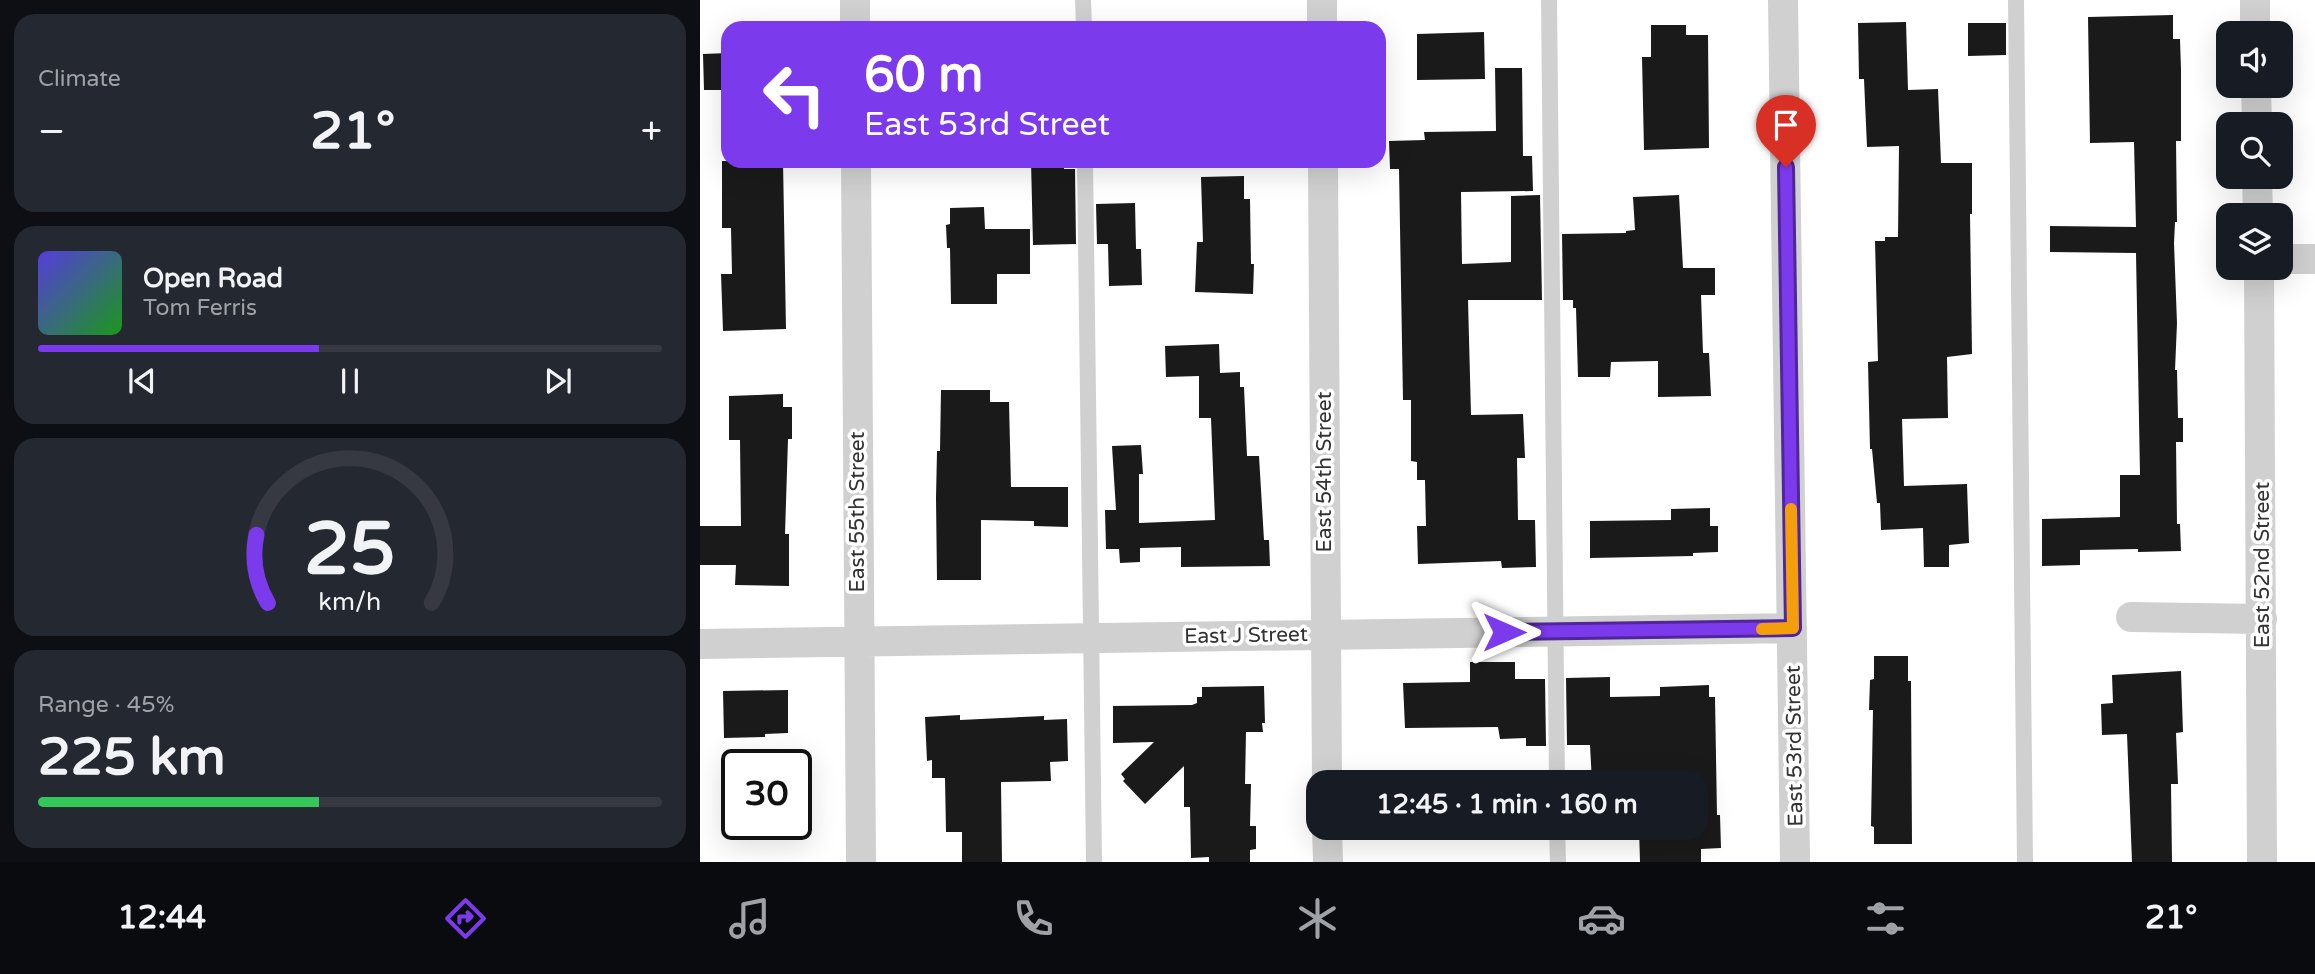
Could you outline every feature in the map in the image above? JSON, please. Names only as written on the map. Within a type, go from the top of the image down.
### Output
[{"type":"street","points":[[855,0],[855,21]]},
{"type":"street","points":[[1322,0],[1322,21]]},
{"type":"street","name":"East 53rd Street","points":[[1783,0],[1796,862]]},
{"type":"street","points":[[2255,0],[2255,21]]},
{"type":"street","name":"East 55th Street","points":[[856,168],[861,862]]},
{"type":"street","name":"East 54th Street","points":[[1323,168],[1327,770]]},
{"type":"street","points":[[2293,259],[2315,258]]},
{"type":"street","name":"East 52nd Street","points":[[2259,280],[2262,862]]},
{"type":"street","points":[[2131,617],[2262,619]]},
{"type":"street","name":"East J Street","points":[[700,644],[1793,628]]},
{"type":"street","points":[[1328,840],[1328,862]]},
{"type":"lane","points":[[1083,0],[1084,21]]},
{"type":"lane","points":[[1549,0],[1557,770]]},
{"type":"lane","points":[[2015,0],[2025,862]]},
{"type":"lane","points":[[1085,168],[1094,862]]},
{"type":"lane","points":[[1557,840],[1558,862]]},
{"type":"building","points":[[2173,15],[2173,39],[2180,39],[2181,70],[2181,141],[2176,141],[2177,222],[2174,243],[2177,323],[2175,370],[2178,418],[2183,418],[2183,442],[2176,442],[2177,524],[2180,524],[2181,551],[2080,550],[2080,565],[2042,566],[2042,519],[2120,517],[2120,475],[2140,475],[2136,253],[2050,252],[2050,226],[2136,227],[2134,142],[2090,143],[2088,17]]},
{"type":"building","points":[[1906,22],[1908,90],[1938,89],[1941,163],[1972,163],[1972,354],[1947,357],[1948,418],[1902,419],[1904,486],[1967,484],[1969,543],[1949,545],[1949,567],[1924,567],[1923,528],[1881,530],[1880,503],[1877,503],[1870,449],[1868,362],[1878,361],[1875,241],[1885,241],[1885,237],[1898,237],[1899,146],[1867,147],[1864,79],[1859,79],[1858,23]]},
{"type":"building","points":[[1968,23],[2006,23],[2006,55],[1968,56]]},
{"type":"building","points":[[1651,25],[1686,25],[1686,35],[1708,35],[1709,148],[1644,150],[1642,57],[1651,57]]},
{"type":"building","points":[[1484,32],[1485,79],[1417,80],[1417,34]]},
{"type":"building","points":[[721,53],[721,90],[704,90],[703,54]]},
{"type":"building","points":[[1495,68],[1522,68],[1523,156],[1532,156],[1533,191],[1461,192],[1462,264],[1511,262],[1511,196],[1540,195],[1542,300],[1468,300],[1471,415],[1523,414],[1525,458],[1517,458],[1518,520],[1535,520],[1536,567],[1502,568],[1501,561],[1418,564],[1417,526],[1426,526],[1425,480],[1417,480],[1417,462],[1411,461],[1411,400],[1403,400],[1399,169],[1390,169],[1389,141],[1425,140],[1424,132],[1496,131]]},
{"type":"building","points":[[722,168],[783,168],[786,329],[723,331],[721,274],[732,274],[731,228],[722,228]]},
{"type":"building","points":[[1031,168],[1075,169],[1076,244],[1033,245]]},
{"type":"building","points":[[1244,176],[1244,199],[1250,199],[1253,294],[1195,292],[1197,242],[1203,242],[1201,177]]},
{"type":"building","points":[[1679,195],[1683,268],[1715,268],[1715,295],[1701,295],[1703,353],[1709,353],[1711,396],[1658,397],[1658,361],[1611,362],[1610,377],[1578,377],[1576,308],[1573,308],[1573,300],[1563,300],[1562,234],[1626,233],[1635,230],[1633,197]]},
{"type":"building","points":[[1135,203],[1136,249],[1141,249],[1142,285],[1109,286],[1108,244],[1097,244],[1096,204]]},
{"type":"building","points":[[984,207],[985,229],[1030,229],[1030,274],[997,274],[997,304],[951,304],[950,248],[947,248],[946,225],[950,224],[950,208]]},
{"type":"building","points":[[1219,344],[1220,373],[1240,372],[1240,387],[1244,387],[1247,456],[1259,456],[1264,540],[1269,540],[1270,566],[1181,567],[1181,547],[1140,548],[1140,562],[1120,563],[1119,549],[1106,549],[1105,510],[1116,510],[1112,446],[1141,445],[1143,474],[1139,474],[1139,523],[1215,520],[1211,418],[1199,418],[1199,376],[1166,377],[1165,346]]},
{"type":"building","points":[[941,390],[990,390],[990,402],[1009,402],[1011,487],[1068,487],[1068,527],[1034,526],[1034,521],[981,520],[981,580],[937,580],[936,498]]},
{"type":"building","points":[[783,394],[783,407],[792,407],[792,439],[788,439],[785,534],[789,534],[789,586],[735,585],[736,565],[700,565],[700,526],[741,526],[740,440],[729,440],[729,396]]},
{"type":"building","points":[[1710,508],[1710,526],[1718,526],[1718,552],[1693,553],[1693,556],[1590,558],[1590,521],[1671,520],[1671,509]]},
{"type":"building","points":[[1874,656],[1908,656],[1908,681],[1911,681],[1912,844],[1874,844],[1874,827],[1871,826],[1873,710],[1869,710],[1870,680],[1874,679]]},
{"type":"building","points":[[1470,662],[1515,662],[1515,679],[1545,679],[1546,746],[1526,746],[1526,738],[1500,739],[1498,727],[1405,728],[1403,683],[1470,682]]},
{"type":"building","points":[[2181,671],[2183,732],[2176,733],[2178,784],[2171,784],[2172,862],[2132,862],[2127,734],[2102,735],[2101,704],[2113,703],[2112,675]]},
{"type":"building","points":[[1610,677],[1610,697],[1660,696],[1660,687],[1709,685],[1709,697],[1715,697],[1717,815],[1720,815],[1721,848],[1701,849],[1701,862],[1640,862],[1639,840],[1708,840],[1708,770],[1591,770],[1590,745],[1567,745],[1566,678]]},
{"type":"building","points":[[1264,686],[1263,732],[1246,732],[1245,784],[1251,784],[1250,826],[1256,826],[1256,849],[1250,850],[1250,862],[1209,862],[1209,857],[1191,858],[1190,807],[1184,807],[1184,766],[1145,804],[1123,781],[1125,779],[1121,774],[1154,742],[1113,743],[1113,706],[1192,705],[1197,703],[1197,697],[1202,697],[1202,687]]},
{"type":"building","points":[[788,690],[788,733],[765,734],[765,737],[724,738],[723,691]]},
{"type":"building","points":[[960,715],[960,720],[1044,716],[1044,720],[1067,719],[1068,761],[1050,762],[1051,781],[1001,782],[1002,862],[962,862],[962,832],[946,832],[945,778],[932,778],[932,760],[927,761],[925,717]]},
{"type":"slow traffic","points":[[1762,629],[1793,628],[1791,509]]},
{"type":"route","points":[[1504,632],[1793,628],[1786,167]]}]
